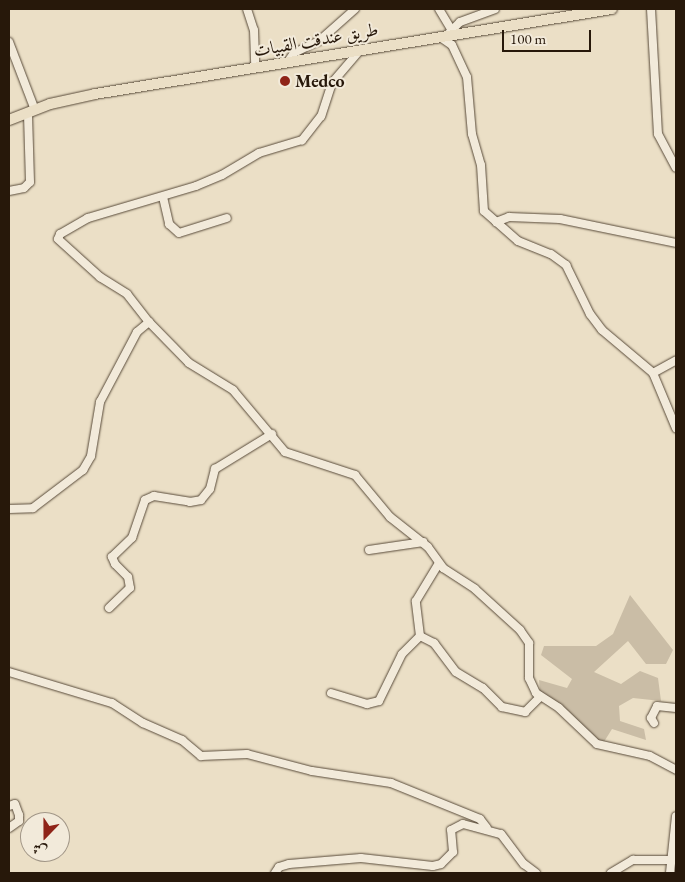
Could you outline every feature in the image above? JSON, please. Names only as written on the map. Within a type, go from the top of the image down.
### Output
[{"type":"main road","name":"طريق عندقت القبيات","points":[[9,120],[32,111],[95,94],[445,34],[612,9]]},
{"type":"street","points":[[247,9],[254,30],[255,67]]},
{"type":"street","points":[[289,60],[294,53],[318,41],[355,9]]},
{"type":"street","points":[[439,9],[445,34],[465,71],[472,134],[481,165],[484,211],[518,241],[551,254],[566,265],[590,314],[602,330],[653,373],[676,428]]},
{"type":"street","points":[[445,34],[460,22],[496,9]]},
{"type":"street","points":[[651,9],[658,134],[676,168]]},
{"type":"street","points":[[9,42],[32,111],[30,182],[24,188],[9,191]]},
{"type":"street","points":[[362,48],[332,84],[321,116],[302,140],[259,153],[222,175],[163,197],[88,218],[58,237],[100,277],[126,294],[149,322],[192,365],[228,385],[289,455],[320,461],[355,475],[390,517],[423,542],[439,563],[475,589],[525,636],[530,648],[529,678],[540,697],[558,708],[597,744],[650,756],[676,770]]},
{"type":"street","points":[[163,197],[169,224],[179,233],[228,218]]},
{"type":"street","points":[[496,222],[516,217],[560,219],[676,243]]},
{"type":"street","points":[[9,509],[33,508],[83,470],[91,456],[100,402],[137,332],[149,322]]},
{"type":"street","points":[[653,373],[676,360]]},
{"type":"street","points":[[109,608],[130,588],[128,577],[114,564],[112,557],[132,538],[145,500],[154,496],[190,502],[201,500],[210,489],[215,469],[272,434]]},
{"type":"street","points":[[369,550],[423,542]]},
{"type":"street","points":[[420,636],[416,601],[439,563]]},
{"type":"street","points":[[331,693],[367,704],[377,702],[402,654],[420,636]]},
{"type":"street","points":[[420,636],[434,644],[456,672],[484,688],[502,707],[525,712],[540,697]]},
{"type":"street","points":[[9,672],[112,703],[143,723],[182,740],[201,756],[248,754],[312,771],[391,783],[480,819],[487,828]]},
{"type":"street","points":[[654,723],[651,718],[657,706],[676,708]]},
{"type":"street","points":[[9,806],[15,804],[19,815],[19,821],[9,828]]},
{"type":"street","points":[[670,873],[669,860],[674,850],[676,816]]},
{"type":"street","points":[[275,873],[282,866],[362,858],[433,866],[451,856],[450,835],[454,827],[463,824],[487,828],[501,834],[524,864],[536,873]]},
{"type":"street","points":[[611,873],[633,860],[669,860]]},
{"type":"shaded area","points":[[630,595],[673,650],[666,664],[646,664],[628,641],[594,672],[621,684],[640,671],[658,678],[661,701],[633,698],[619,706],[620,721],[644,729],[646,740],[612,729],[602,745],[540,693],[539,680],[567,688],[572,679],[541,655],[544,646],[596,646],[613,634]]},
{"type":"place","name":"Medco","points":[[285,81]]}]
